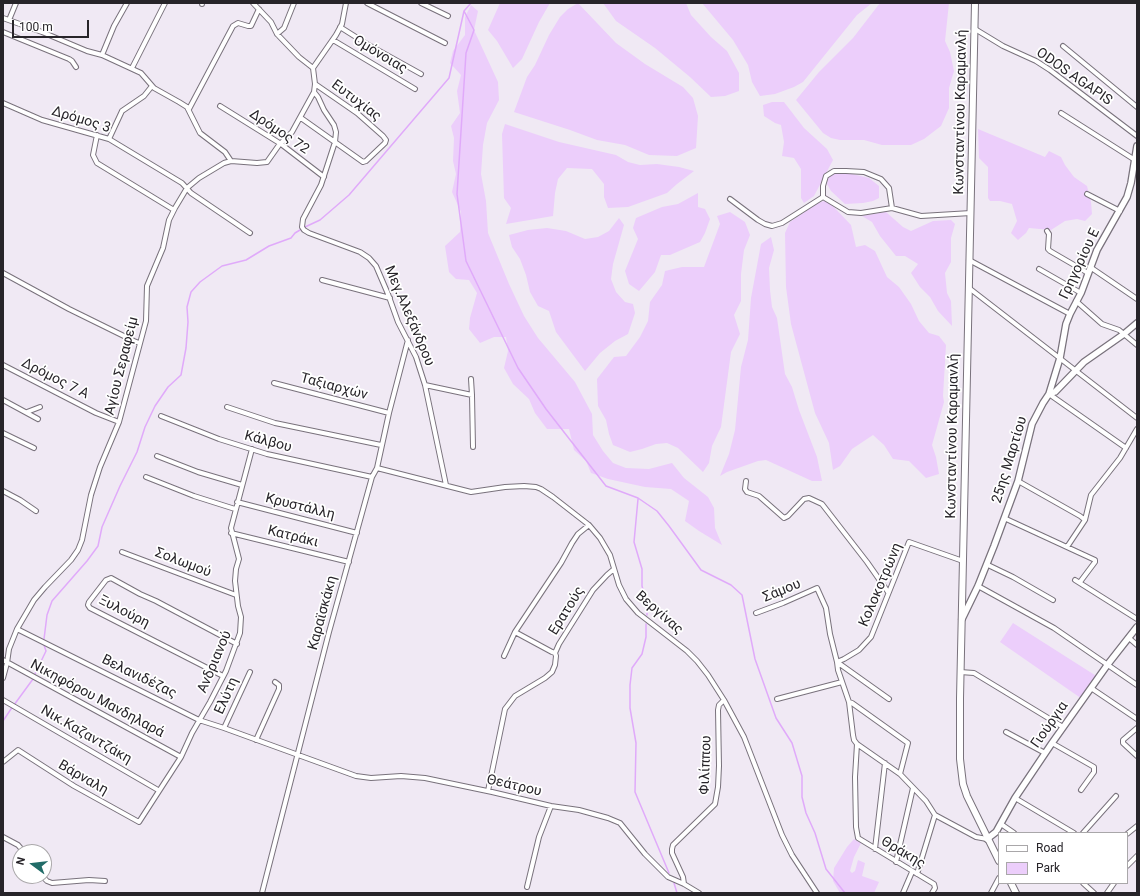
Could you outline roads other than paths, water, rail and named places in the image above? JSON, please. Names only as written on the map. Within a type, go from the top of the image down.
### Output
[{"type":"main road","name":"Κωνσταντίνου Καραμανλή","points":[[975,3],[960,672],[960,751],[961,774],[967,796],[998,859]]},
{"type":"main road","points":[[1012,884],[1016,893]]},
{"type":"street","points":[[9,20],[16,3]]},
{"type":"street","points":[[102,55],[114,26],[126,3]]},
{"type":"street","points":[[132,68],[165,3]]},
{"type":"street","points":[[253,3],[271,22],[278,34],[299,57],[313,68]]},
{"type":"street","points":[[278,34],[284,28],[294,3]]},
{"type":"street","points":[[314,92],[315,84],[313,68],[333,40],[340,27],[346,3]]},
{"type":"street","points":[[367,3],[445,43]]},
{"type":"street","points":[[421,3],[448,16]]},
{"type":"street","points":[[189,109],[233,26],[238,23],[251,26],[259,9]]},
{"type":"street","points":[[3,18],[102,55],[141,73],[154,88],[184,104],[189,109],[200,133],[225,152],[231,161]]},
{"type":"street","points":[[340,27],[421,74]]},
{"type":"street","name":"ODOS AGAPIS","points":[[975,29],[1003,46],[1036,61],[1050,70],[1137,136]]},
{"type":"street","points":[[3,32],[69,59],[76,67]]},
{"type":"street","name":"Ομόνοιας","points":[[333,40],[415,89]]},
{"type":"street","points":[[1063,46],[1137,107]]},
{"type":"street","name":"Ευτυχίας","points":[[315,84],[357,113],[386,140],[385,144],[364,162],[335,142]]},
{"type":"street","points":[[109,139],[122,111],[144,96],[152,86]]},
{"type":"street","name":"Αγίου Σεραφείμ","points":[[3,678],[5,662],[9,649],[17,630],[34,600],[71,560],[78,550],[82,540],[91,495],[100,467],[119,422],[146,321],[147,286],[163,248],[166,229],[174,210],[198,178],[224,163],[231,161],[257,163],[267,162],[292,132],[314,92]]},
{"type":"street","name":"Μεγ.Αλεξάνδρου","points":[[314,92],[334,125],[336,132],[335,142],[324,177],[303,219],[302,227],[307,232],[355,250],[370,258],[376,266],[390,298],[398,322],[408,340],[425,385],[446,486]]},
{"type":"street","name":"Δρόμος 3","points":[[3,103],[42,120],[109,139],[182,183],[188,190],[250,233]]},
{"type":"street","name":"Δρόμος 72","points":[[220,106],[281,144],[324,177]]},
{"type":"street","points":[[1061,113],[1134,160]]},
{"type":"street","points":[[301,118],[335,142]]},
{"type":"street","points":[[97,135],[94,154],[97,163],[174,210]]},
{"type":"street","name":"Γρηγορίου Ε","points":[[1049,394],[1060,358],[1066,324],[1081,293],[1100,245],[1127,197],[1137,146]]},
{"type":"street","points":[[823,197],[823,186],[826,176],[834,171],[864,172],[880,179],[888,188],[892,208]]},
{"type":"street","points":[[1087,194],[1120,211]]},
{"type":"street","points":[[823,197],[840,208],[853,213],[892,208],[921,216],[970,213]]},
{"type":"street","points":[[730,199],[758,220],[772,226],[782,223],[823,197]]},
{"type":"street","points":[[1047,231],[1049,234],[1048,249],[1050,251],[1089,270],[1137,299]]},
{"type":"street","points":[[969,260],[1070,314]]},
{"type":"street","points":[[1039,269],[1081,293]]},
{"type":"street","points":[[3,273],[69,309],[140,343]]},
{"type":"street","points":[[322,280],[390,298]]},
{"type":"street","points":[[969,288],[1137,418]]},
{"type":"street","points":[[1076,301],[1102,324],[1119,330],[1137,345]]},
{"type":"street","name":"25ης Μαρτίου","points":[[962,619],[988,565],[1018,481],[1032,424],[1039,409],[1049,394],[1054,392],[1075,370],[1137,323]]},
{"type":"street","name":"Καραϊσκάκη","points":[[262,893],[298,755],[307,714],[348,562],[372,477],[377,468],[381,445],[408,340]]},
{"type":"street","name":"Δρόμος 7 Α","points":[[3,365],[96,413],[119,422]]},
{"type":"street","points":[[471,379],[473,447]]},
{"type":"street","name":"Ταξιαρχών","points":[[274,383],[389,413]]},
{"type":"street","points":[[425,385],[472,394]]},
{"type":"street","points":[[1049,394],[1126,448]]},
{"type":"street","points":[[3,400],[38,419]]},
{"type":"street","points":[[27,412],[40,407]]},
{"type":"street","points":[[227,407],[275,423],[381,445]]},
{"type":"street","name":"Κάλβου","points":[[161,416],[219,439],[252,449],[314,465],[372,477]]},
{"type":"street","points":[[1067,547],[1085,520],[1091,495],[1120,458],[1137,429]]},
{"type":"street","points":[[3,433],[34,448]]},
{"type":"street","name":"Ανδριανού","points":[[138,822],[181,757],[223,676],[237,644],[240,633],[241,617],[236,595],[235,580],[239,559],[230,528],[252,449]]},
{"type":"street","points":[[158,456],[198,472],[242,485]]},
{"type":"street","name":"Βεργίνας","points":[[377,468],[475,493],[505,487],[536,487],[542,489],[589,524],[600,538],[606,549],[621,592],[626,599],[638,613],[697,661],[724,700],[744,737],[782,835],[792,855],[817,893]]},
{"type":"street","points":[[146,477],[194,496],[235,509]]},
{"type":"street","points":[[746,481],[744,489],[747,492],[759,496],[784,518],[788,516],[804,499],[809,498],[822,504],[867,562],[888,592]]},
{"type":"street","points":[[1018,481],[1085,520]]},
{"type":"street","points":[[3,491],[36,511]]},
{"type":"street","name":"Κρυστάλλη","points":[[237,502],[357,533]]},
{"type":"street","points":[[1004,518],[1095,560],[1080,582]]},
{"type":"street","points":[[504,656],[515,632],[578,534],[589,524]]},
{"type":"street","name":"Κατράκι","points":[[232,533],[348,562]]},
{"type":"street","name":"Κολοκοτρώνη","points":[[837,662],[859,650],[871,637],[909,542],[963,561]]},
{"type":"street","name":"Σολωμού","points":[[122,552],[236,595]]},
{"type":"street","points":[[988,565],[1013,577],[1053,600]]},
{"type":"street","name":"Ερατούς","points":[[488,791],[505,709],[515,696],[545,678],[552,672],[555,665],[555,652],[559,644],[593,590],[614,569]]},
{"type":"street","name":"Ξυλούρη","points":[[223,676],[90,608],[88,606],[89,602],[106,580],[111,578],[140,594],[168,606],[237,644]]},
{"type":"street","points":[[1075,580],[1137,619]]},
{"type":"street","points":[[978,586],[1054,628],[1137,685]]},
{"type":"street","name":"Σάμου","points":[[756,613],[817,588],[826,608],[830,634],[837,662]]},
{"type":"street","points":[[962,599],[974,596]]},
{"type":"street","name":"Γιούργια","points":[[987,839],[996,832],[1015,798],[1063,727],[1108,664],[1137,628]]},
{"type":"street","name":"Βελανιδέζας","points":[[17,630],[199,720],[298,755]]},
{"type":"street","points":[[515,632],[552,652],[555,652]]},
{"type":"street","points":[[1128,638],[1137,645]]},
{"type":"street","name":"Νικηφόρου Μανδηλαρά","points":[[5,662],[181,757]]},
{"type":"street","points":[[837,662],[838,670],[849,702],[853,735],[857,744],[900,774],[926,801],[935,815],[976,837],[987,839]]},
{"type":"street","points":[[837,662],[889,699]]},
{"type":"street","name":"Ελύτη","points":[[224,728],[250,672]]},
{"type":"street","points":[[960,672],[974,673],[1063,727]]},
{"type":"street","points":[[256,740],[279,689],[279,685],[275,682]]},
{"type":"street","points":[[777,700],[842,682]]},
{"type":"street","points":[[1091,688],[1137,719]]},
{"type":"street","name":"Νικ.Καζαντζάκη","points":[[3,700],[158,790]]},
{"type":"street","name":"Φιλίππου","points":[[684,884],[683,877],[672,853],[672,848],[673,845],[714,804],[718,788],[720,749],[718,710],[719,705],[724,700]]},
{"type":"street","points":[[849,702],[908,743],[900,774]]},
{"type":"street","points":[[1137,728],[1123,740],[1123,743],[1137,756]]},
{"type":"street","points":[[1006,732],[1046,753]]},
{"type":"street","points":[[1052,743],[1094,767],[1094,772],[1081,790]]},
{"type":"street","name":"Θράκης","points":[[857,744],[855,778],[856,827],[858,838],[934,884],[935,888],[932,893]]},
{"type":"street","name":"Βάρναλη","points":[[3,762],[18,750],[74,786],[138,822]]},
{"type":"street","name":"Θεάτρου","points":[[298,755],[356,776],[371,778],[408,776],[425,778],[551,806],[579,810],[620,822],[645,854],[668,876],[699,893]]},
{"type":"street","points":[[875,849],[885,763]]},
{"type":"street","points":[[896,862],[913,788]]},
{"type":"street","points":[[1085,832],[1116,796]]},
{"type":"street","points":[[1015,798],[1072,832]]},
{"type":"street","points":[[527,887],[539,837],[551,806]]},
{"type":"street","points":[[903,893],[915,873],[935,815]]},
{"type":"street","points":[[1001,824],[1013,832]]},
{"type":"street","points":[[1128,833],[1137,826]]},
{"type":"street","points":[[3,837],[16,844]]},
{"type":"street","points":[[1128,865],[1137,856]]},
{"type":"street","points":[[52,883],[89,880],[105,881]]},
{"type":"street","points":[[991,893],[998,880]]},
{"type":"street","points":[[1084,884],[1094,893]]},
{"type":"street","points":[[1107,893],[1113,884]]},
{"type":"waterway","points":[[305,227],[320,220],[349,195],[449,78],[464,11],[471,3]]},
{"type":"waterway","points":[[464,11],[474,30],[466,53],[457,194],[466,261],[518,368],[546,409],[606,486],[638,498],[657,511],[701,570],[731,585],[742,595],[755,659],[776,718],[792,743],[802,776],[802,797],[806,813],[815,833],[826,869],[845,893]]},
{"type":"waterway","points":[[44,639],[47,615],[52,601],[98,546],[102,527],[137,452],[145,427],[155,406],[168,387],[181,375],[186,348],[188,322],[187,307],[191,292],[200,282],[222,266],[246,260],[269,246],[291,238],[300,230]]},
{"type":"waterway","points":[[638,499],[634,542],[642,569],[642,586],[647,605],[647,615]]},
{"type":"waterway","points":[[646,624],[646,637],[642,654],[632,668],[630,685],[630,708],[636,743],[635,792],[669,873]]},
{"type":"waterway","points":[[35,674],[46,651],[44,645]]},
{"type":"waterway","points":[[14,705],[33,679]]},
{"type":"waterway","points":[[3,721],[13,706]]},
{"type":"waterway","points":[[674,883],[677,893]]}]
